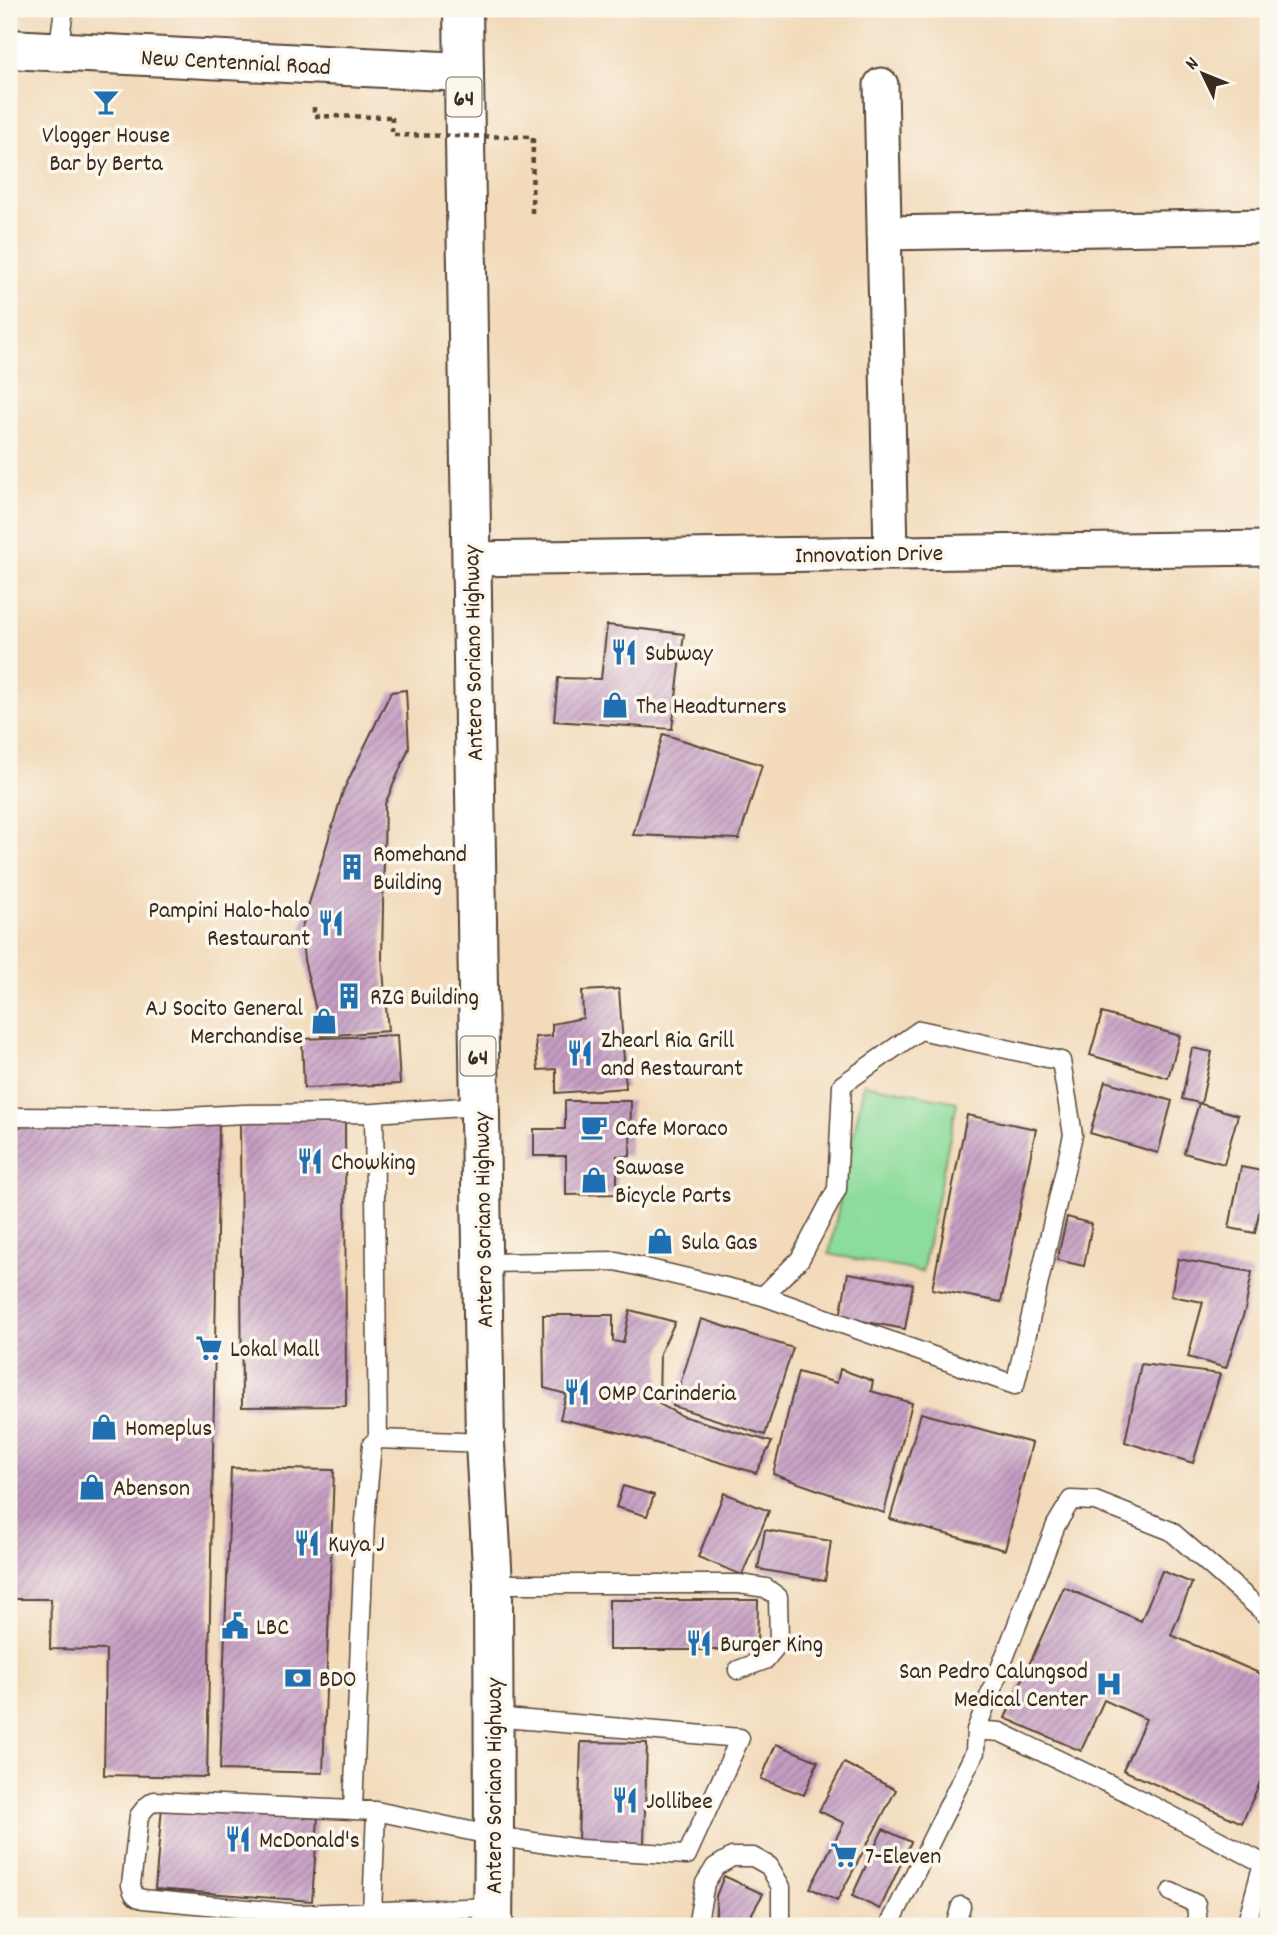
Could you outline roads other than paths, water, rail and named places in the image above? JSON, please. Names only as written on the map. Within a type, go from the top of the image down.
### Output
[{"type":"main road","name":"Antero Soriano Highway","points":[[463,9],[485,1443],[492,1584],[493,1916]]},
{"type":"main road","name":"New Centennial Road","points":[[9,48],[463,72]]},
{"type":"street","points":[[881,85],[891,553]]},
{"type":"street","points":[[884,233],[1268,226]]},
{"type":"street","name":"Innovation Drive","points":[[471,559],[1268,548]]},
{"type":"lane","points":[[58,52],[64,9]]},
{"type":"lane","points":[[484,1263],[616,1261],[763,1296],[1015,1385],[1073,1135],[1061,1062],[920,1030],[842,1085],[837,1189],[800,1259],[763,1296]]},
{"type":"lane","points":[[9,1116],[168,1118],[244,1114],[374,1113],[479,1105]]},
{"type":"lane","points":[[374,1113],[378,1439]]},
{"type":"lane","points":[[353,1810],[365,1521],[372,1444],[378,1439],[485,1443]]},
{"type":"lane","points":[[889,1926],[975,1752],[976,1730],[1056,1525],[1071,1500],[1095,1501],[1171,1531],[1268,1616]]},
{"type":"lane","points":[[492,1584],[739,1584],[766,1588],[778,1597],[779,1643],[765,1660],[737,1670]]},
{"type":"lane","points":[[493,1717],[740,1738],[687,1856],[580,1849],[494,1836],[376,1811],[154,1801],[145,1807],[139,1816],[131,1885],[137,1898],[300,1920],[372,1913],[493,1916]]},
{"type":"lane","points":[[976,1730],[1000,1732],[1130,1794],[1259,1861],[1265,1861],[1246,1926]]},
{"type":"lane","points":[[372,1913],[376,1811]]},
{"type":"lane","points":[[697,1926],[705,1883],[715,1867],[732,1857],[753,1857],[769,1866],[781,1887],[781,1926]]},
{"type":"lane","points":[[1171,1892],[1196,1904],[1198,1926]]},
{"type":"lane","points":[[955,1926],[961,1906]]},
{"type":"place","name":"Vlogger House Bar by Berta","points":[[106,102]]},
{"type":"place","name":"Subway","points":[[624,652]]},
{"type":"place","name":"The Headturners","points":[[615,705]]},
{"type":"place","name":"Romehand Building","points":[[352,867]]},
{"type":"place","name":"Pampini Halo-halo Restaurant","points":[[331,923]]},
{"type":"place","name":"RZG Building","points":[[349,996]]},
{"type":"place","name":"AJ Socito General Merchandise","points":[[324,1021]]},
{"type":"place","name":"Zhearl Ria Grill and Restaurant","points":[[580,1053]]},
{"type":"place","name":"Cafe Moraco","points":[[594,1127]]},
{"type":"place","name":"Chowking","points":[[310,1161]]},
{"type":"place","name":"Sawase Bicycle Parts","points":[[594,1180]]},
{"type":"place","name":"Sula Gas","points":[[660,1241]]},
{"type":"place","name":"Lokal Mall","points":[[209,1348]]},
{"type":"place","name":"OMP Carinderia","points":[[577,1392]]},
{"type":"place","name":"Homeplus","points":[[104,1427]]},
{"type":"place","name":"Abenson","points":[[92,1487]]},
{"type":"place","name":"Kuya J","points":[[307,1543]]},
{"type":"place","name":"LBC","points":[[235,1626]]},
{"type":"place","name":"Burger King","points":[[699,1643]]},
{"type":"place","name":"BDO","points":[[298,1678]]},
{"type":"place","name":"San Pedro Calungsod Medical Center","points":[[1109,1684]]},
{"type":"place","name":"Jollibee","points":[[625,1800]]},
{"type":"place","name":"McDonald's","points":[[238,1839]]},
{"type":"place","name":"7-Eleven","points":[[844,1855]]}]
